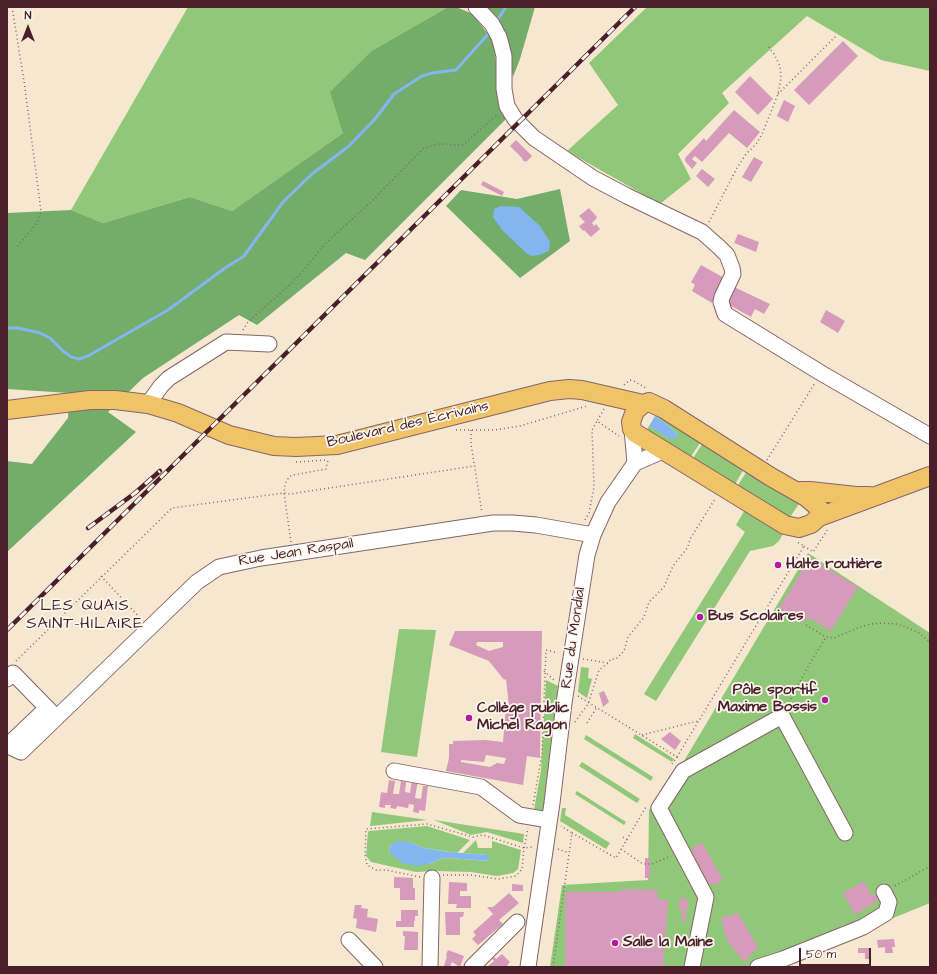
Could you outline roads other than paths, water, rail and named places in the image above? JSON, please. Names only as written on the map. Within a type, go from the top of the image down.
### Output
[{"type":"main road","name":"Boulevard des Écrivains","points":[[7,410],[90,400],[115,400],[148,404],[178,413],[229,435],[251,441],[274,446],[313,447],[337,445],[550,391],[569,389],[603,399]]},
{"type":"main road","points":[[603,399],[644,404]]},
{"type":"main road","points":[[603,399],[616,402],[628,428],[635,433],[785,525],[799,528],[811,524],[819,517],[930,476]]},
{"type":"main road","points":[[628,428],[635,411],[649,402],[664,409],[771,477],[798,492],[819,508],[819,517]]},
{"type":"main road","points":[[798,492],[810,491],[856,496],[879,496]]},
{"type":"street","points":[[479,10],[492,24],[499,37],[504,56],[504,89],[507,106],[515,119],[534,138],[571,164],[627,196],[702,232],[727,255],[732,268],[733,274],[721,302],[725,314],[821,373],[930,436]]},
{"type":"street","points":[[148,404],[169,378],[226,342],[269,344]]},
{"type":"street","points":[[628,428],[634,463],[665,450]]},
{"type":"street","name":"Rue du Mondial","points":[[528,967],[546,846],[553,822],[574,636],[587,555],[608,502],[634,463]]},
{"type":"street","name":"Rue Jean Raspail","points":[[7,746],[21,752],[51,713],[197,582],[219,567],[261,558],[493,523],[521,523],[594,535]]},
{"type":"street","points":[[7,679],[13,673],[51,713]]},
{"type":"street","points":[[692,967],[706,897],[659,808],[683,771],[782,716],[846,833]]},
{"type":"street","points":[[394,771],[481,787],[519,815],[553,822]]},
{"type":"street","points":[[430,967],[432,878]]},
{"type":"street","points":[[758,967],[783,959],[863,927],[886,913],[889,902],[884,892]]},
{"type":"street","points":[[472,967],[517,922]]},
{"type":"street","points":[[349,940],[375,967]]},
{"type":"water","points":[[501,206],[519,207],[540,226],[550,242],[549,251],[531,256],[526,253],[502,230],[493,217],[494,209]]},
{"type":"water","points":[[655,416],[669,426],[678,435],[677,439],[671,439],[649,426]]},
{"type":"water","points":[[399,841],[409,842],[424,848],[449,852],[488,855],[489,861],[449,858],[440,859],[429,864],[417,866],[402,863],[390,853],[389,848],[393,843]]},
{"type":"waterway","points":[[496,22],[506,7]]},
{"type":"waterway","points":[[7,328],[18,328],[40,333],[50,338],[71,357],[79,359],[88,356],[168,310],[225,268],[244,256],[283,202],[312,174],[349,146],[375,119],[394,94],[422,76],[432,73],[456,70],[489,33]]},
{"type":"railway","points":[[7,630],[635,7]]},
{"type":"railway","points":[[88,528],[135,493],[160,471]]},
{"type":"place","name":"Halte routière","points":[[778,565]]},
{"type":"place","name":"Bus Scolaires","points":[[700,617]]},
{"type":"place","name":"Pôle sportif Maxime Bossis","points":[[825,700]]},
{"type":"place","name":"Collège public Michel Ragon","points":[[469,718]]},
{"type":"place","name":"Salle la Maine","points":[[615,943]]},
{"type":"district","name":"LES QUAIS SAINT-HILAIRE","points":[[85,616]]}]
